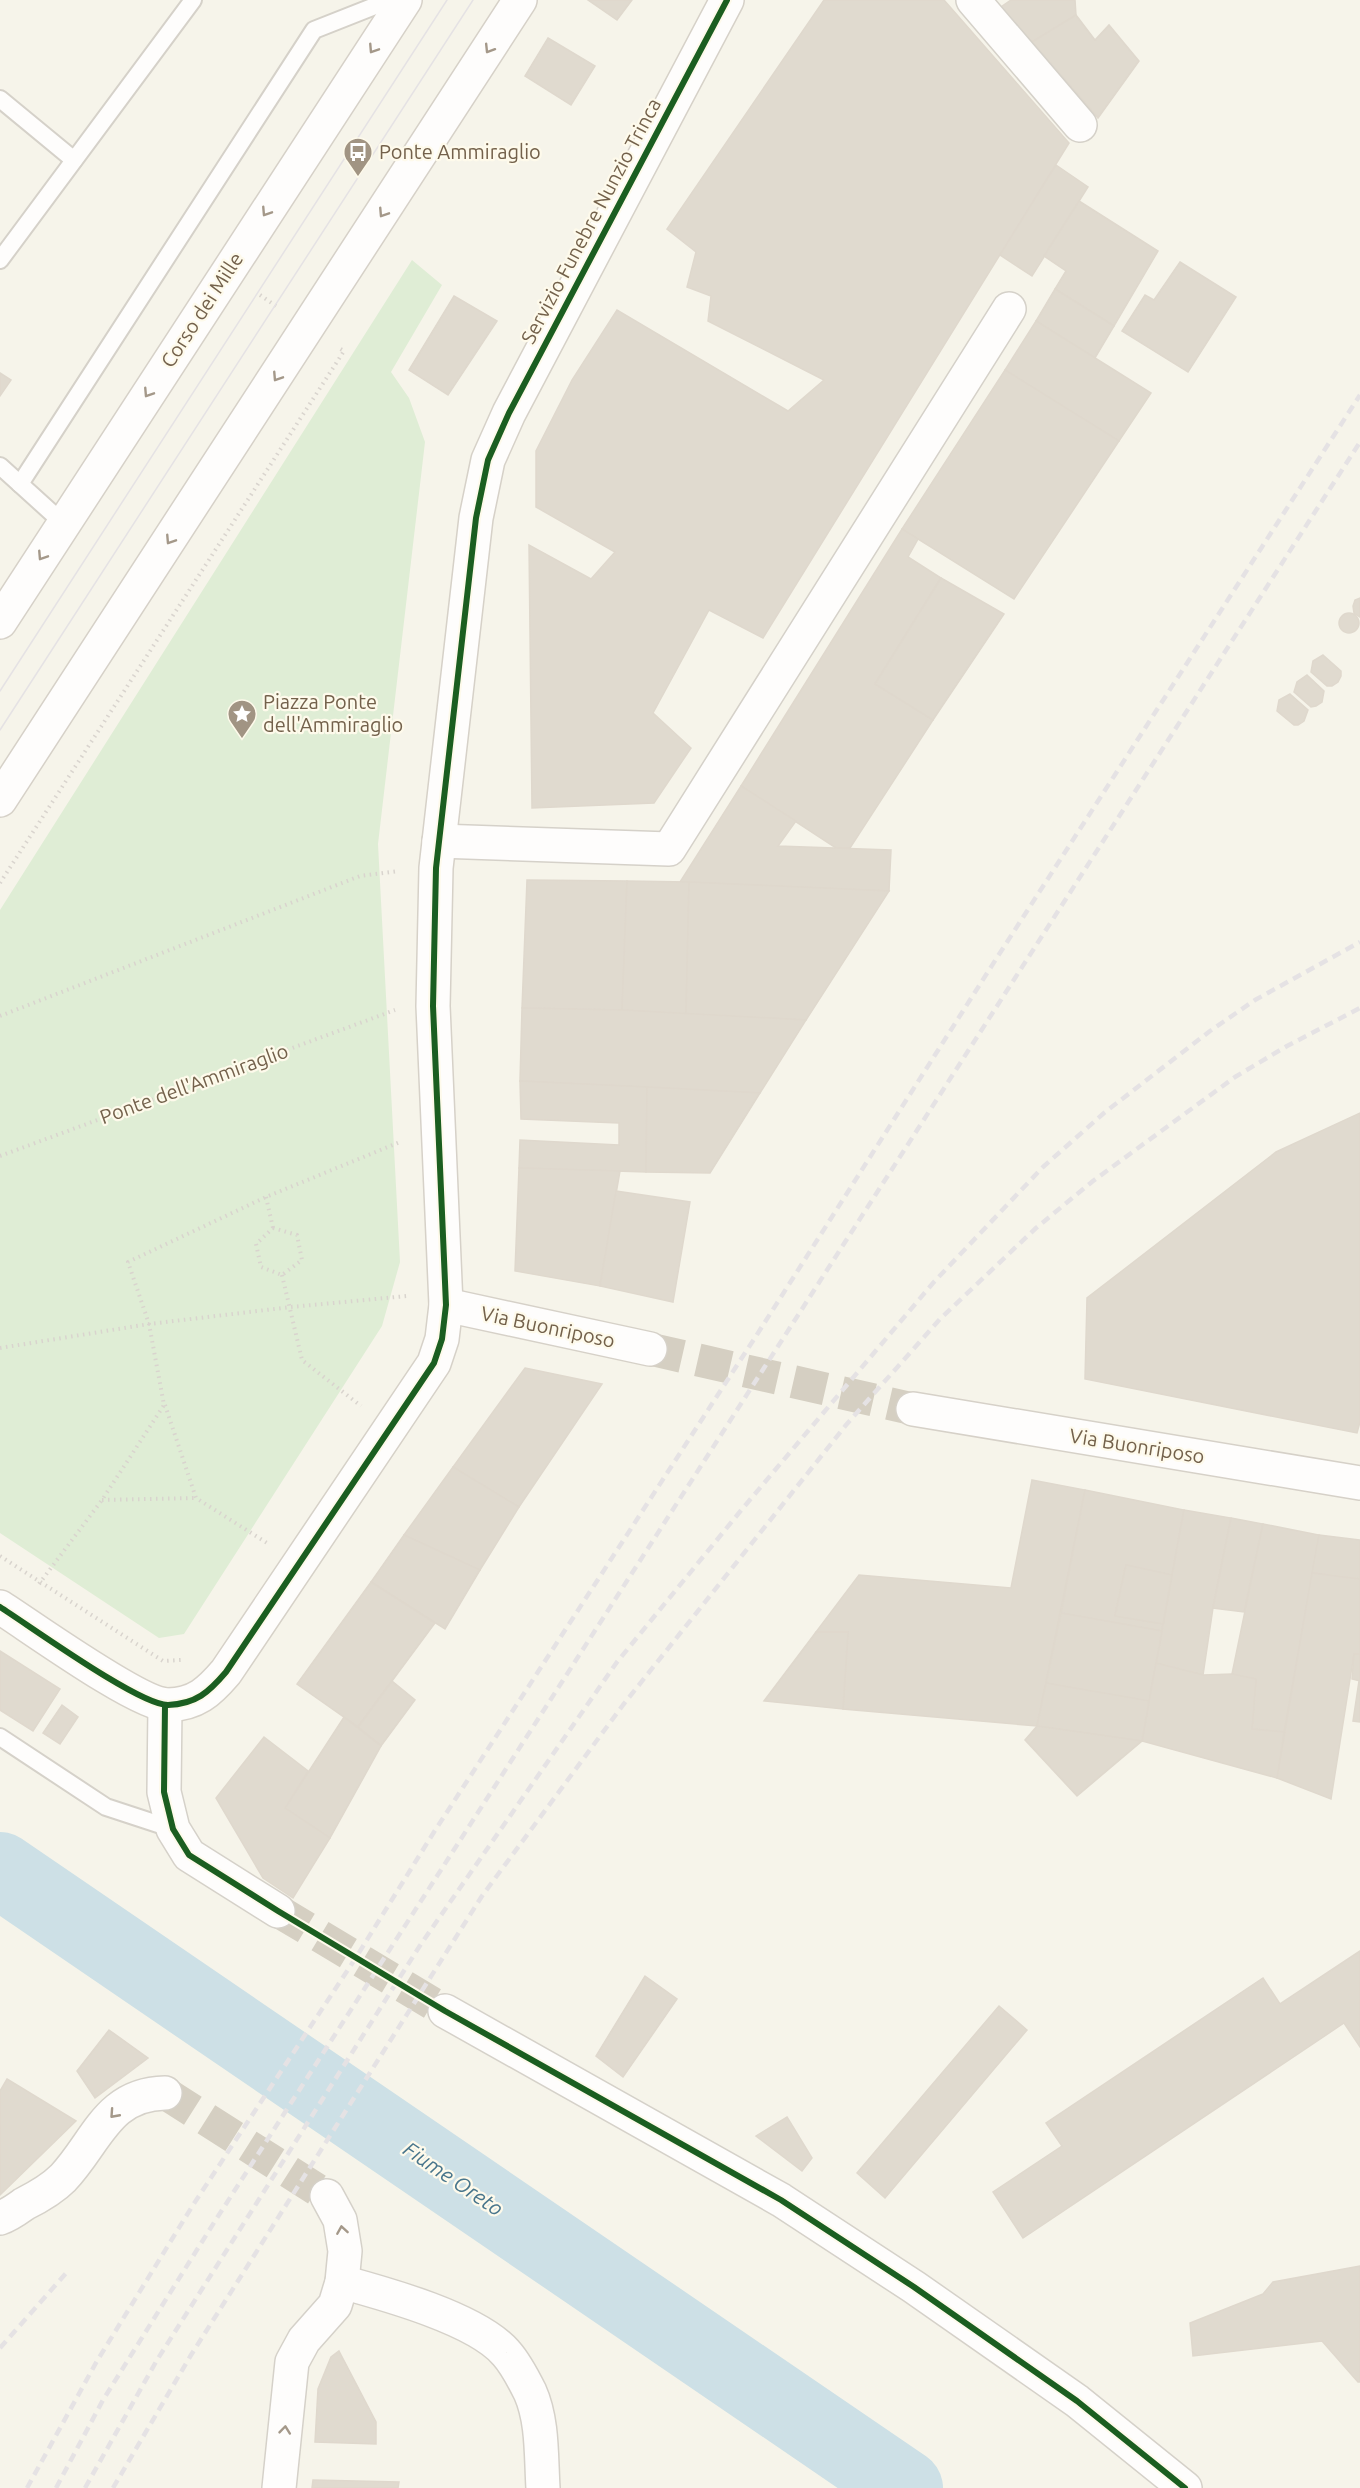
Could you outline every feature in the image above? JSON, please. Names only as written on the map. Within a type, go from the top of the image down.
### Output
[{"type":"street","name":"Corso dei Mille","points":[[0,622],[405,0]]},
{"type":"street","points":[[0,800],[520,0]]},
{"type":"street","name":"Servizio Funebre Nunzio Trinca","points":[[165,1705],[189,1702],[210,1690],[226,1672],[392,1429],[434,1363],[442,1339],[446,1305],[433,1006],[439,841],[476,518],[488,460],[535,362],[727,0]]},
{"type":"street","points":[[973,0],[1080,125]]},
{"type":"street","points":[[439,841],[669,849],[1009,309]]},
{"type":"street","name":"Via Buonriposo","points":[[446,1305],[650,1349]]},
{"type":"street","name":"Via Buonriposo","points":[[914,1409],[1360,1483]]},
{"type":"street","points":[[8,1611],[122,1686],[149,1700],[165,1705],[164,1792],[173,1829],[189,1855],[278,1911]]},
{"type":"street","points":[[445,2011],[782,2200],[914,2287],[1077,2401],[1185,2488]]},
{"type":"street","points":[[2,2218],[43,2194],[62,2178],[116,2110],[132,2098],[151,2093],[165,2093]]},
{"type":"street","points":[[279,2488],[292,2362],[304,2340],[335,2305],[342,2282],[345,2251],[340,2220],[327,2196]]},
{"type":"street","points":[[342,2282],[399,2297],[476,2330],[506,2352],[531,2394],[540,2432],[543,2488]]},
{"type":"lane","points":[[0,260],[193,0]]},
{"type":"lane","points":[[20,484],[314,30],[390,0]]},
{"type":"lane","points":[[0,99],[74,160]]},
{"type":"lane","points":[[0,466],[63,523]]},
{"type":"lane","points":[[0,1737],[106,1807],[173,1829]]},
{"type":"path","points":[[0,1016],[360,876],[405,870]]},
{"type":"path","points":[[196,1498],[164,1405],[149,1324],[128,1262],[267,1197],[438,1126]]},
{"type":"path","points":[[267,1197],[273,1228]]},
{"type":"path","points":[[273,1228],[256,1244],[261,1267],[282,1275]]},
{"type":"path","points":[[273,1228],[297,1235],[302,1260],[282,1275]]},
{"type":"path","points":[[282,1275],[302,1360],[392,1429]]},
{"type":"path","points":[[0,1348],[149,1324],[405,1296],[446,1305]]},
{"type":"path","points":[[8,1611],[40,1582],[102,1500],[164,1405]]},
{"type":"path","points":[[102,1500],[196,1498],[298,1564]]},
{"type":"path","points":[[0,1556],[163,1661],[189,1659]]},
{"type":"green space","points":[[412,260],[442,285],[391,372],[409,398],[425,442],[378,844],[400,1262],[382,1326],[184,1634],[159,1638],[0,1533],[0,910]]},
{"type":"building","points":[[588,0],[632,0],[617,20]]},
{"type":"building","points":[[824,0],[944,0],[1069,143],[763,638],[709,610],[653,713],[691,748],[654,803],[532,808],[529,545],[591,579],[615,552],[536,507],[536,451],[572,380],[617,310],[788,411],[824,380],[708,321],[711,296],[687,287],[696,252],[667,229]]},
{"type":"building","points":[[1011,0],[1075,0],[1076,15],[1032,42],[1001,7]]},
{"type":"building","points":[[1076,15],[1095,40],[1109,25],[1139,61],[1098,118],[1032,42]]},
{"type":"building","points":[[548,38],[595,66],[571,105],[525,76]]},
{"type":"building","points":[[1056,165],[1088,187],[1032,276],[1000,255]]},
{"type":"building","points":[[1079,201],[1158,251],[1114,326],[1055,289],[1066,271],[1044,256]]},
{"type":"building","points":[[1180,262],[1236,297],[1188,372],[1122,331],[1145,295],[1154,300]]},
{"type":"building","points":[[1055,289],[1114,326],[1095,358],[1036,321]]},
{"type":"building","points":[[454,296],[497,321],[448,395],[409,370]]},
{"type":"building","points":[[1036,321],[1151,393],[1119,441],[1005,370]]},
{"type":"building","points":[[1005,370],[1119,441],[1014,599],[902,529]]},
{"type":"building","points":[[0,373],[11,380],[0,396]]},
{"type":"building","points":[[902,529],[918,539],[908,557],[941,578],[875,684],[933,720],[850,848],[836,848],[741,786]]},
{"type":"building","points":[[941,578],[1004,614],[933,720],[875,684]]},
{"type":"building","points":[[1360,598],[1360,617],[1354,613],[1353,606],[1355,600]]},
{"type":"building","points":[[1349,613],[1356,616],[1359,623],[1356,630],[1349,633],[1342,630],[1339,623],[1342,616]]},
{"type":"building","points":[[1323,655],[1341,671],[1338,682],[1332,686],[1327,686],[1311,672],[1313,661]]},
{"type":"building","points":[[1307,675],[1324,691],[1322,702],[1316,706],[1311,707],[1294,692],[1297,682]]},
{"type":"building","points":[[1290,694],[1308,710],[1304,721],[1298,725],[1294,725],[1277,711],[1279,700]]},
{"type":"building","points":[[741,786],[796,821],[778,846],[891,850],[889,891],[680,882]]},
{"type":"building","points":[[527,880],[627,881],[622,1010],[522,1008]]},
{"type":"building","points":[[627,881],[689,882],[686,1014],[622,1010]]},
{"type":"building","points":[[689,882],[889,891],[806,1020],[686,1014]]},
{"type":"building","points":[[522,1008],[622,1010],[806,1020],[760,1093],[520,1081]]},
{"type":"building","points":[[520,1081],[647,1087],[646,1172],[519,1168],[520,1140],[619,1145],[619,1123],[521,1119]]},
{"type":"building","points":[[647,1087],[760,1093],[710,1173],[646,1172]]},
{"type":"building","points":[[1360,1113],[1360,1422],[1357,1433],[1085,1379],[1087,1298],[1276,1152]]},
{"type":"building","points":[[519,1168],[620,1171],[600,1286],[515,1271]]},
{"type":"building","points":[[616,1191],[690,1202],[673,1302],[600,1286]]},
{"type":"building","points":[[525,1368],[602,1384],[519,1507],[453,1467]]},
{"type":"building","points":[[453,1467],[519,1507],[480,1570],[404,1535]]},
{"type":"building","points":[[1032,1480],[1085,1490],[1037,1726],[843,1709],[848,1632],[816,1632],[859,1575],[1011,1588]]},
{"type":"building","points":[[1085,1490],[1184,1510],[1172,1575],[1126,1565],[1115,1616],[1163,1624],[1162,1631],[1061,1613]]},
{"type":"building","points":[[1184,1510],[1231,1518],[1213,1608],[1203,1675],[1156,1663]]},
{"type":"building","points":[[1231,1518],[1263,1524],[1244,1612],[1213,1608]]},
{"type":"building","points":[[1263,1524],[1319,1535],[1284,1732],[1252,1729],[1256,1679],[1232,1674]]},
{"type":"building","points":[[404,1535],[480,1570],[445,1629],[371,1582]]},
{"type":"building","points":[[1319,1535],[1360,1540],[1360,1579],[1312,1573]]},
{"type":"building","points":[[1126,1565],[1172,1575],[1163,1624],[1115,1616]]},
{"type":"building","points":[[1312,1573],[1360,1579],[1360,1654],[1354,1654],[1331,1799],[1277,1778]]},
{"type":"building","points":[[371,1582],[435,1623],[358,1727],[297,1684]]},
{"type":"building","points":[[1061,1613],[1162,1631],[1149,1701],[1046,1683]]},
{"type":"building","points":[[816,1632],[848,1632],[843,1709],[764,1701]]},
{"type":"building","points":[[0,1651],[60,1689],[33,1731],[0,1710]]},
{"type":"building","points":[[1354,1654],[1360,1654],[1360,1681],[1352,1679]]},
{"type":"building","points":[[1156,1663],[1203,1675],[1232,1674],[1256,1679],[1252,1729],[1284,1732],[1277,1778],[1142,1741]]},
{"type":"building","points":[[392,1681],[415,1700],[381,1746],[358,1727]]},
{"type":"building","points":[[1360,1681],[1360,1722],[1353,1721]]},
{"type":"building","points":[[1046,1683],[1149,1701],[1142,1741],[1037,1726]]},
{"type":"building","points":[[62,1705],[78,1717],[60,1744],[43,1733]]},
{"type":"building","points":[[344,1717],[381,1746],[330,1838],[285,1808]]},
{"type":"building","points":[[1037,1726],[1142,1741],[1077,1796],[1025,1740]]},
{"type":"building","points":[[264,1737],[308,1771],[285,1808],[330,1838],[293,1898],[263,1878],[216,1798]]},
{"type":"building","points":[[1360,1951],[1360,2047],[1344,2023],[1023,2238],[993,2192],[1062,2146],[1046,2123],[1263,1978],[1280,2004]]},
{"type":"building","points":[[645,1976],[677,1999],[623,2077],[596,2056]]},
{"type":"building","points":[[999,2006],[1027,2030],[885,2198],[857,2173]]},
{"type":"building","points":[[109,2030],[148,2058],[95,2098],[77,2071]]},
{"type":"building","points":[[7,2079],[76,2121],[0,2195],[0,2091]]},
{"type":"building","points":[[787,2117],[812,2158],[802,2171],[756,2136]]},
{"type":"building","points":[[1360,2266],[1360,2382],[1322,2341],[1193,2356],[1190,2323],[1263,2294],[1273,2282]]},
{"type":"building","points":[[339,2351],[376,2422],[376,2444],[315,2442],[318,2389],[331,2357]]},
{"type":"building","points":[[313,2480],[399,2482],[398,2488],[312,2488]]},
{"type":"waterway","name":"Fiume Oreto","points":[[0,1870],[905,2488]]},
{"type":"tunnel","points":[[650,1349],[913,1409]]},
{"type":"tunnel","points":[[278,1911],[445,2011]]},
{"type":"tunnel","points":[[165,2093],[327,2196]]},
{"type":"tram line","points":[[0,691],[447,0]]},
{"type":"tram line","points":[[0,730],[473,0]]},
{"type":"railway","points":[[27,2488],[97,2361],[193,2205],[355,1959],[434,1832],[758,1333],[1360,395]]},
{"type":"railway","points":[[56,2488],[103,2400],[215,2221],[1360,442]]},
{"type":"railway","points":[[85,2488],[157,2360],[421,1944],[617,1662],[743,1508],[933,1283],[1043,1167],[1104,1113],[1210,1031],[1255,1000],[1360,942]]},
{"type":"railway","points":[[113,2488],[191,2355],[482,1896],[623,1705],[846,1425],[940,1319],[1036,1228],[1093,1181],[1235,1077],[1287,1046],[1360,1008]]},
{"type":"railway","points":[[0,2348],[68,2271]]},
{"type":"cycle path","points":[[0,1607],[110,1679],[154,1702],[168,1705],[178,1704],[201,1696],[226,1672],[434,1363],[442,1339],[446,1305],[433,1006],[436,868],[476,518],[488,460],[509,413],[727,0]]},
{"type":"cycle path","points":[[165,1705],[164,1792],[173,1829],[189,1855],[445,2011],[781,2200],[914,2287],[1077,2401],[1185,2488]]},
{"type":"place","name":"Ponte Ammiraglio","points":[[358,178]]},
{"type":"place","name":"Piazza Ponte dell'Ammiraglio","points":[[242,740]]}]
